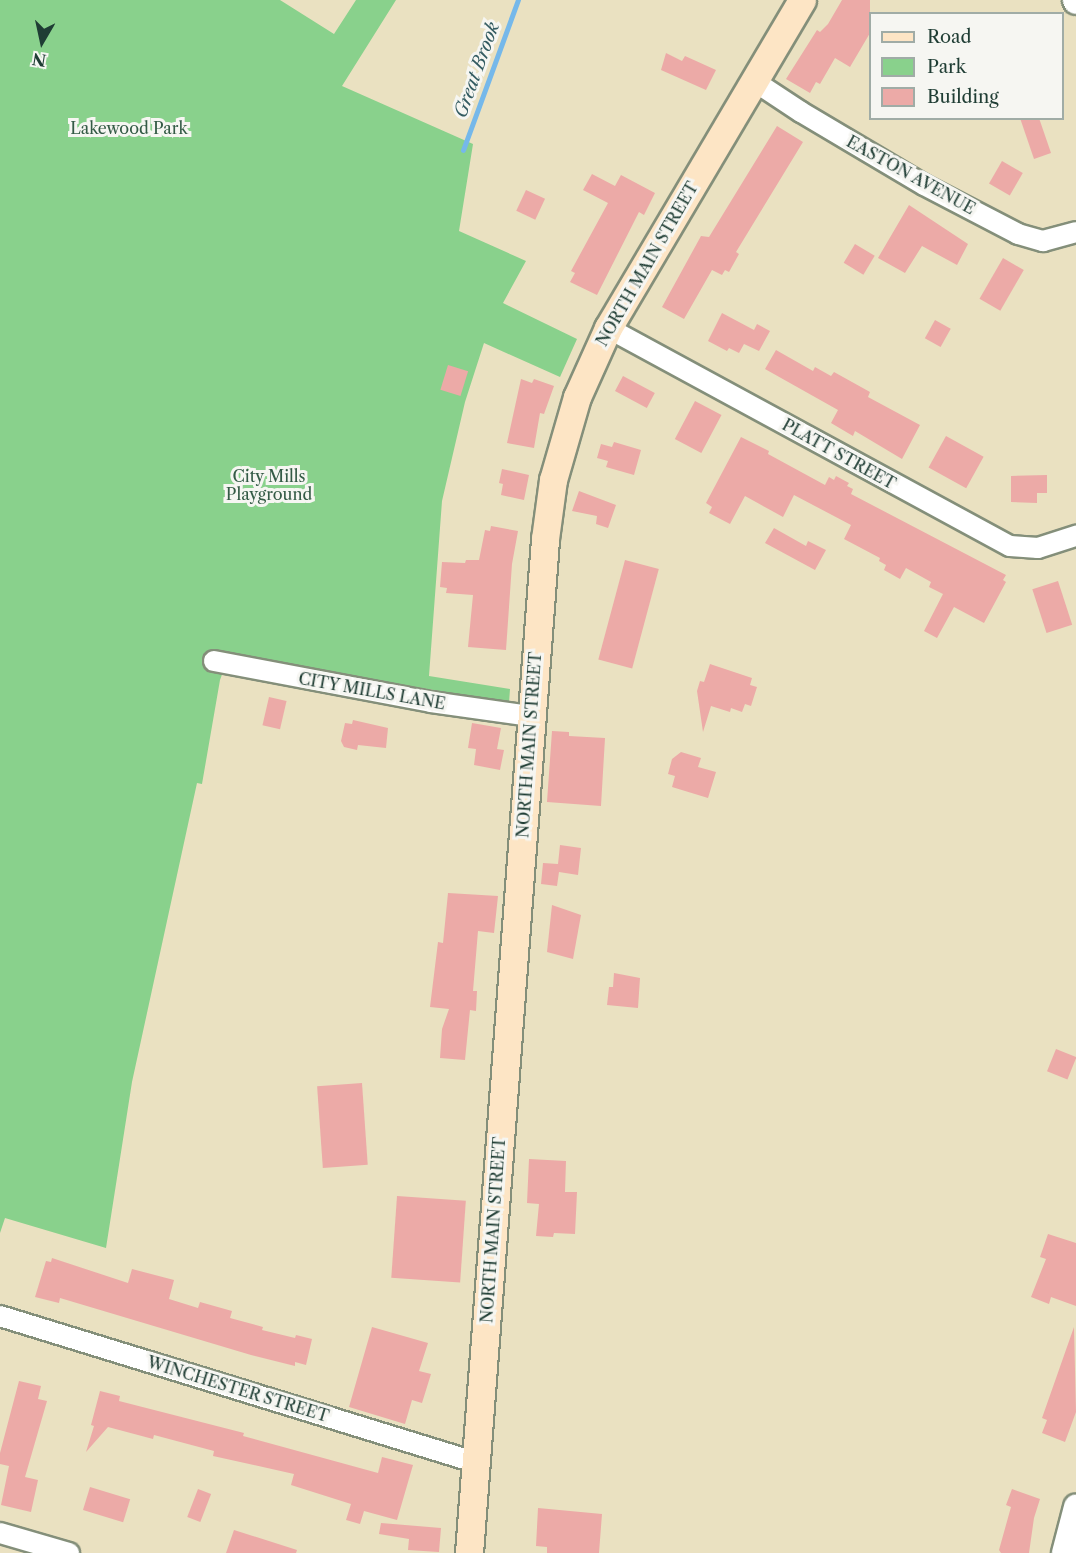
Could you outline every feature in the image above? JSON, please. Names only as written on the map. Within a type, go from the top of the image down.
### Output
[{"type":"main road","name":"NORTH MAIN STREET","points":[[469,1553],[546,524],[553,480],[577,397],[608,328],[802,0]]},
{"type":"street","name":"EASTON AVENUE","points":[[754,81],[801,112],[924,185],[1018,234],[1042,241],[1076,232]]},
{"type":"street","name":"PLATT STREET","points":[[608,328],[997,540],[1016,548],[1032,549],[1076,536]]},
{"type":"street","name":"CITY MILLS LANE","points":[[214,661],[430,702],[531,716]]},
{"type":"street","name":"WINCHESTER STREET","points":[[0,1316],[475,1462]]},
{"type":"street","points":[[1064,1553],[1076,1507]]},
{"type":"street","points":[[0,1533],[69,1553]]},
{"type":"green space","points":[[0,0],[280,0],[334,34],[356,0],[396,0],[342,86],[473,144],[459,231],[526,261],[503,303],[577,339],[560,377],[484,343],[465,402],[442,501],[429,676],[510,689],[509,703],[229,655],[220,680],[202,784],[197,783],[132,1082],[106,1248],[5,1218],[0,1233]]},
{"type":"building","points":[[842,0],[870,0],[869,35],[850,67],[835,58],[820,84],[816,82],[810,93],[786,79],[817,30],[820,32],[828,24]]},
{"type":"building","points":[[666,53],[682,61],[685,56],[716,70],[706,90],[661,70]]},
{"type":"building","points":[[1021,120],[1040,120],[1051,153],[1034,159]]},
{"type":"building","points":[[777,126],[803,142],[736,252],[739,254],[729,272],[725,270],[722,275],[712,270],[684,319],[662,307],[701,236],[709,237]]},
{"type":"building","points":[[1002,161],[1023,173],[1010,196],[989,184]]},
{"type":"building","points":[[592,174],[615,186],[621,175],[655,193],[644,215],[639,212],[597,295],[570,282],[575,273],[571,271],[608,203],[583,190]]},
{"type":"building","points":[[526,190],[545,199],[535,220],[516,211]]},
{"type":"building","points":[[909,205],[968,244],[957,265],[922,246],[905,273],[878,258]]},
{"type":"building","points":[[855,244],[875,256],[863,275],[844,263]]},
{"type":"building","points":[[1003,258],[1024,270],[1000,311],[980,299]]},
{"type":"building","points":[[722,313],[754,330],[757,324],[770,331],[759,351],[744,344],[739,353],[729,348],[727,351],[708,341]]},
{"type":"building","points":[[935,320],[951,329],[941,347],[925,338]]},
{"type":"building","points":[[776,350],[813,371],[815,367],[831,376],[834,372],[870,392],[868,397],[920,425],[902,459],[855,431],[853,436],[831,423],[838,410],[765,369]]},
{"type":"building","points":[[448,365],[468,371],[460,396],[440,390]]},
{"type":"building","points":[[623,376],[655,393],[647,408],[615,391]]},
{"type":"building","points":[[521,379],[532,383],[534,379],[554,386],[544,414],[540,413],[534,448],[507,443]]},
{"type":"building","points":[[695,401],[721,415],[701,453],[675,439]]},
{"type":"building","points":[[946,436],[984,457],[966,488],[929,467]]},
{"type":"building","points":[[741,437],[825,485],[829,477],[834,480],[836,476],[849,483],[847,486],[853,489],[851,494],[1006,575],[1003,580],[1006,582],[984,623],[954,607],[937,638],[924,631],[943,594],[929,587],[931,582],[906,568],[900,579],[884,570],[886,565],[879,561],[880,558],[844,539],[851,525],[794,495],[783,517],[745,496],[730,524],[709,513],[712,507],[706,503]]},
{"type":"building","points":[[614,442],[641,450],[634,475],[606,467],[608,461],[597,458],[601,444],[612,447]]},
{"type":"building","points":[[502,469],[529,475],[524,500],[501,495],[503,484],[499,483]]},
{"type":"building","points":[[1047,475],[1047,493],[1037,493],[1037,503],[1011,502],[1011,476]]},
{"type":"building","points":[[579,491],[616,505],[608,528],[596,524],[597,516],[572,511]]},
{"type":"building","points":[[491,526],[518,531],[512,564],[506,650],[468,647],[473,595],[446,593],[447,588],[440,587],[442,562],[465,563],[466,560],[479,560],[485,530],[490,531]]},
{"type":"building","points":[[774,528],[806,546],[808,541],[826,550],[815,570],[765,543]]},
{"type":"building","points":[[625,560],[659,569],[632,669],[598,659]]},
{"type":"building","points":[[1058,581],[1072,625],[1047,633],[1032,589]]},
{"type":"building","points":[[710,664],[752,678],[750,685],[757,687],[751,706],[745,704],[742,712],[731,708],[730,712],[711,706],[703,732],[697,691],[700,681],[704,682]]},
{"type":"building","points":[[269,697],[287,701],[280,729],[262,725]]},
{"type":"building","points":[[353,720],[388,728],[386,748],[358,745],[357,750],[344,747],[341,741],[345,723],[352,724]]},
{"type":"building","points":[[472,723],[501,728],[497,749],[504,750],[500,770],[474,765],[476,749],[468,748]]},
{"type":"building","points":[[552,731],[569,732],[569,736],[605,738],[601,806],[547,802]]},
{"type":"building","points":[[681,752],[701,758],[698,767],[716,772],[708,798],[672,787],[675,776],[668,774],[672,759]]},
{"type":"building","points":[[560,845],[581,848],[578,875],[559,872],[557,886],[541,884],[543,863],[558,864]]},
{"type":"building","points":[[448,893],[498,896],[494,933],[478,931],[473,991],[477,991],[476,1011],[470,1010],[465,1060],[440,1058],[442,1029],[449,1009],[430,1007],[438,942],[443,943]]},
{"type":"building","points":[[552,905],[581,915],[573,959],[547,952]]},
{"type":"building","points":[[614,973],[640,978],[638,1008],[607,1005],[609,987],[613,987]]},
{"type":"building","points":[[1056,1049],[1076,1057],[1067,1079],[1047,1071]]},
{"type":"building","points":[[362,1083],[368,1165],[323,1168],[317,1086]]},
{"type":"building","points":[[529,1159],[566,1161],[565,1192],[577,1192],[575,1234],[554,1233],[553,1237],[536,1236],[539,1204],[527,1203]]},
{"type":"building","points":[[397,1196],[466,1201],[460,1283],[391,1278]]},
{"type":"building","points":[[1048,1234],[1076,1243],[1076,1306],[1051,1297],[1049,1304],[1031,1297],[1046,1259],[1040,1257]]},
{"type":"building","points":[[52,1258],[128,1283],[132,1269],[174,1280],[169,1299],[198,1308],[200,1302],[232,1311],[230,1318],[263,1327],[262,1330],[295,1338],[296,1335],[312,1339],[306,1365],[295,1362],[295,1366],[251,1355],[60,1298],[59,1303],[35,1297],[46,1261],[51,1262]]},
{"type":"building","points":[[372,1327],[428,1343],[419,1371],[431,1374],[422,1403],[412,1400],[405,1424],[349,1407]]},
{"type":"building","points":[[1074,1327],[1076,1412],[1065,1442],[1042,1433],[1047,1420],[1042,1418]]},
{"type":"building","points":[[19,1381],[41,1386],[38,1399],[47,1401],[25,1477],[38,1480],[31,1512],[1,1505],[9,1466],[0,1464],[0,1453]]},
{"type":"building","points":[[100,1391],[120,1396],[119,1401],[244,1433],[243,1436],[378,1473],[382,1457],[413,1465],[397,1520],[364,1511],[360,1524],[346,1520],[351,1504],[291,1485],[294,1474],[213,1456],[214,1451],[154,1435],[153,1439],[108,1427],[86,1452],[94,1426],[91,1425]]},
{"type":"building","points":[[90,1487],[130,1499],[123,1522],[83,1510]]},
{"type":"building","points":[[198,1489],[211,1494],[200,1522],[187,1517]]},
{"type":"building","points":[[1012,1489],[1040,1499],[1034,1518],[1029,1553],[1001,1553],[999,1550],[1011,1507],[1006,1505]]},
{"type":"building","points":[[538,1508],[602,1514],[599,1553],[547,1553],[547,1547],[536,1546]]},
{"type":"building","points":[[381,1523],[441,1528],[439,1552],[408,1550],[409,1539],[379,1534]]},
{"type":"building","points":[[234,1530],[297,1550],[296,1553],[226,1553]]},
{"type":"waterway","name":"Great Brook","points":[[463,150],[518,0]]},
{"type":"park label","name":"Lakewood Park","points":[[129,128]]},
{"type":"park label","name":"City Mills Playground","points":[[269,485]]}]
